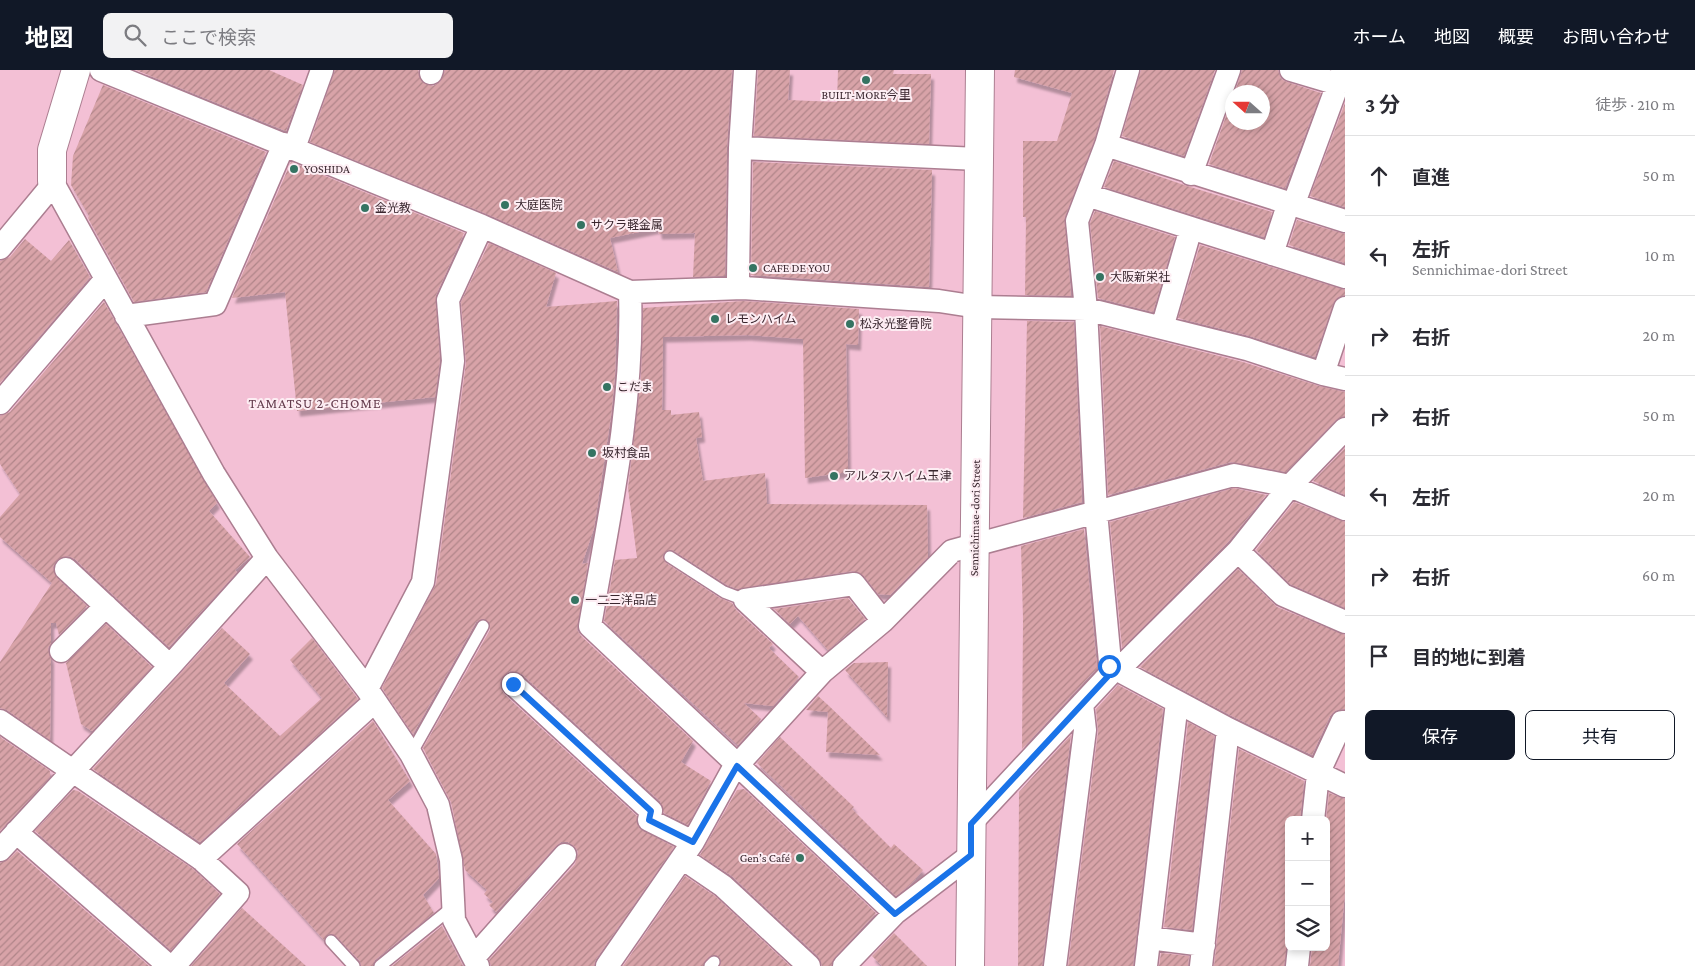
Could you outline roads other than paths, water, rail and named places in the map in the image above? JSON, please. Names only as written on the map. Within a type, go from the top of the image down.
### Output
[{"type":"main road","points":[[52,182],[52,150],[76,70]]},
{"type":"main road","name":"Sennichimae-dori Street","points":[[970,966],[980,70]]},
{"type":"street","points":[[101,70],[482,226],[630,292],[743,288],[939,301],[978,306],[1086,309],[1248,349],[1323,374],[1345,379]]},
{"type":"street","points":[[126,316],[216,304],[322,70]]},
{"type":"street","points":[[743,288],[738,279],[740,148],[745,70]]},
{"type":"street","points":[[1114,672],[1096,512],[1086,309],[1077,221],[1106,145],[1128,70]]},
{"type":"street","points":[[1191,174],[1229,70]]},
{"type":"street","points":[[1272,254],[1340,77],[1291,70]]},
{"type":"street","points":[[1106,145],[1191,174],[1345,221]]},
{"type":"street","points":[[740,148],[978,159]]},
{"type":"street","points":[[2,243],[49,190],[52,182]]},
{"type":"street","points":[[52,182],[214,474],[267,558],[371,695],[412,754],[438,805],[451,860],[454,920],[477,961],[564,855]]},
{"type":"street","points":[[1087,195],[1345,277]]},
{"type":"street","points":[[201,859],[371,695],[423,582],[453,361],[448,300],[482,226]]},
{"type":"street","points":[[1162,328],[1191,228]]},
{"type":"street","points":[[0,403],[106,279]]},
{"type":"street","points":[[630,292],[632,338],[620,447],[590,626],[895,914]]},
{"type":"street","points":[[1323,374],[1345,308]]},
{"type":"street","points":[[971,824],[1082,704],[1238,551],[1290,486],[1345,429]]},
{"type":"street","points":[[607,966],[688,850],[737,766],[822,672],[883,621],[952,551],[1234,475],[1290,486],[1345,509]]},
{"type":"street","points":[[1238,551],[1283,595],[1345,622]]},
{"type":"street","points":[[0,850],[267,558]]},
{"type":"street","points":[[66,569],[170,666]]},
{"type":"street","points":[[745,600],[854,584],[883,621]]},
{"type":"street","points":[[745,600],[822,672]]},
{"type":"street","points":[[61,651],[106,606]]},
{"type":"street","points":[[1114,672],[1345,786]]},
{"type":"street","points":[[513,684],[651,811],[649,820],[688,850],[723,886],[809,966]]},
{"type":"street","points":[[1146,966],[1177,702]]},
{"type":"street","points":[[1056,966],[1085,730],[1082,704]]},
{"type":"street","points":[[0,721],[201,859],[238,892],[174,966]]},
{"type":"street","points":[[1313,816],[1318,774],[1342,722],[1345,722]]},
{"type":"street","points":[[1149,938],[1202,956],[1228,729]]},
{"type":"street","points":[[16,832],[169,966]]},
{"type":"street","points":[[844,966],[895,914],[971,855]]},
{"type":"street","points":[[1297,966],[1299,951]]},
{"type":"lane","points":[[670,557],[724,592],[745,600]]},
{"type":"lane","points":[[412,754],[483,626]]},
{"type":"lane","points":[[380,966],[454,906]]},
{"type":"lane","points":[[331,941],[354,966]]},
{"type":"place","name":"BUILT-MORE今里","points":[[866,80]]},
{"type":"place","name":"YOSHIDA","points":[[294,169]]},
{"type":"place","name":"大庭医院","points":[[505,205]]},
{"type":"place","name":"金光教","points":[[365,208]]},
{"type":"place","name":"サクラ軽金属","points":[[581,225]]},
{"type":"place","name":"CAFE DE YOU","points":[[753,268]]},
{"type":"place","name":"大阪新栄社","points":[[1100,277]]},
{"type":"place","name":"レモンハイム","points":[[715,319]]},
{"type":"place","name":"松永光整骨院","points":[[850,324]]},
{"type":"place","name":"こだま","points":[[607,387]]},
{"type":"place","name":"坂村食品","points":[[592,453]]},
{"type":"place","name":"アルタスハイム玉津","points":[[834,476]]},
{"type":"place","name":"一二三洋品店","points":[[575,600]]},
{"type":"place","name":"Gen’s Café","points":[[800,858]]},
{"type":"district","name":"TAMATSU 2-CHOME","points":[[315,403]]}]
